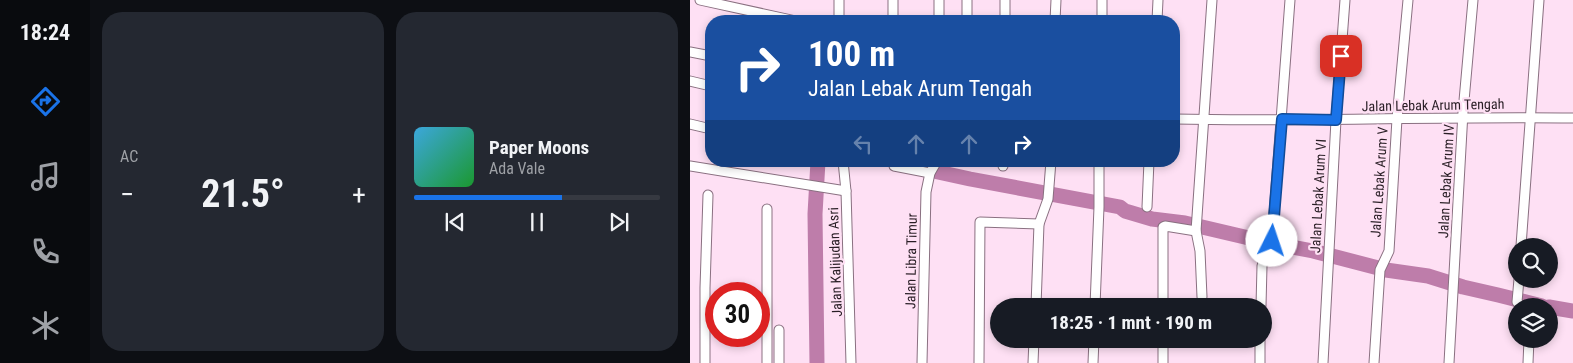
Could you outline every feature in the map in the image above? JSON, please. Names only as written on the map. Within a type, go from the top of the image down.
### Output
[{"type":"street","points":[[700,0],[769,15]]},
{"type":"street","points":[[839,0],[839,15]]},
{"type":"street","points":[[893,0],[893,15]]},
{"type":"street","points":[[939,0],[939,15]]},
{"type":"street","points":[[966,15],[967,0]]},
{"type":"street","points":[[1005,0],[1005,15]]},
{"type":"street","points":[[1055,15],[1056,0]]},
{"type":"street","points":[[1102,0],[1102,15]]},
{"type":"street","points":[[1157,15],[1158,0]]},
{"type":"street","points":[[1202,297],[1197,227],[1212,0]]},
{"type":"street","points":[[1261,298],[1262,266],[1272,243],[1290,0]]},
{"type":"street","name":"Jalan Lebak Arum VI","points":[[1323,363],[1336,120],[1345,0]]},
{"type":"street","name":"Jalan Lebak Arum V","points":[[1374,363],[1380,268],[1389,252],[1397,119],[1408,0]]},
{"type":"street","name":"Jalan Lebak Arum IV","points":[[1449,363],[1463,119],[1473,0]]},
{"type":"street","points":[[1522,238],[1539,0]]},
{"type":"street","points":[[690,52],[705,55]]},
{"type":"street","points":[[690,81],[705,85]]},
{"type":"street","name":"Jalan Lebak Arum Tengah","points":[[1180,119],[1573,118]]},
{"type":"street","points":[[690,124],[705,128]]},
{"type":"street","points":[[690,166],[846,191]]},
{"type":"street","name":"Jalan Kalijudan Asri","points":[[844,167],[851,363]]},
{"type":"street","points":[[914,167],[933,168]]},
{"type":"street","points":[[1036,298],[1039,224],[1049,190],[1051,167]]},
{"type":"street","points":[[1095,298],[1099,167]]},
{"type":"street","points":[[1147,207],[1149,167]]},
{"type":"street","name":"Jalan Libra Timur","points":[[922,363],[926,192],[933,168]]},
{"type":"street","points":[[705,363],[708,195]]},
{"type":"street","points":[[767,209],[767,363]]},
{"type":"street","points":[[979,363],[980,222],[1039,224]]},
{"type":"street","points":[[1163,298],[1163,227],[1197,227]]},
{"type":"street","points":[[779,330],[780,363]]},
{"type":"street","points":[[1034,348],[1034,363]]},
{"type":"street","points":[[1093,363],[1094,348]]},
{"type":"street","points":[[1163,348],[1163,363]]},
{"type":"street","points":[[1260,348],[1260,363]]},
{"type":"street","points":[[1528,363],[1529,348]]},
{"type":"waterway","points":[[817,363],[815,214],[818,167]]},
{"type":"waterway","points":[[925,167],[938,172],[970,179],[1120,207],[1125,211],[1152,219],[1185,223],[1313,251],[1386,270],[1428,276],[1463,287],[1510,298]]},
{"type":"waterway","points":[[1558,308],[1573,311]]},
{"type":"route","points":[[1272,241],[1282,119],[1336,120],[1341,56]]}]
